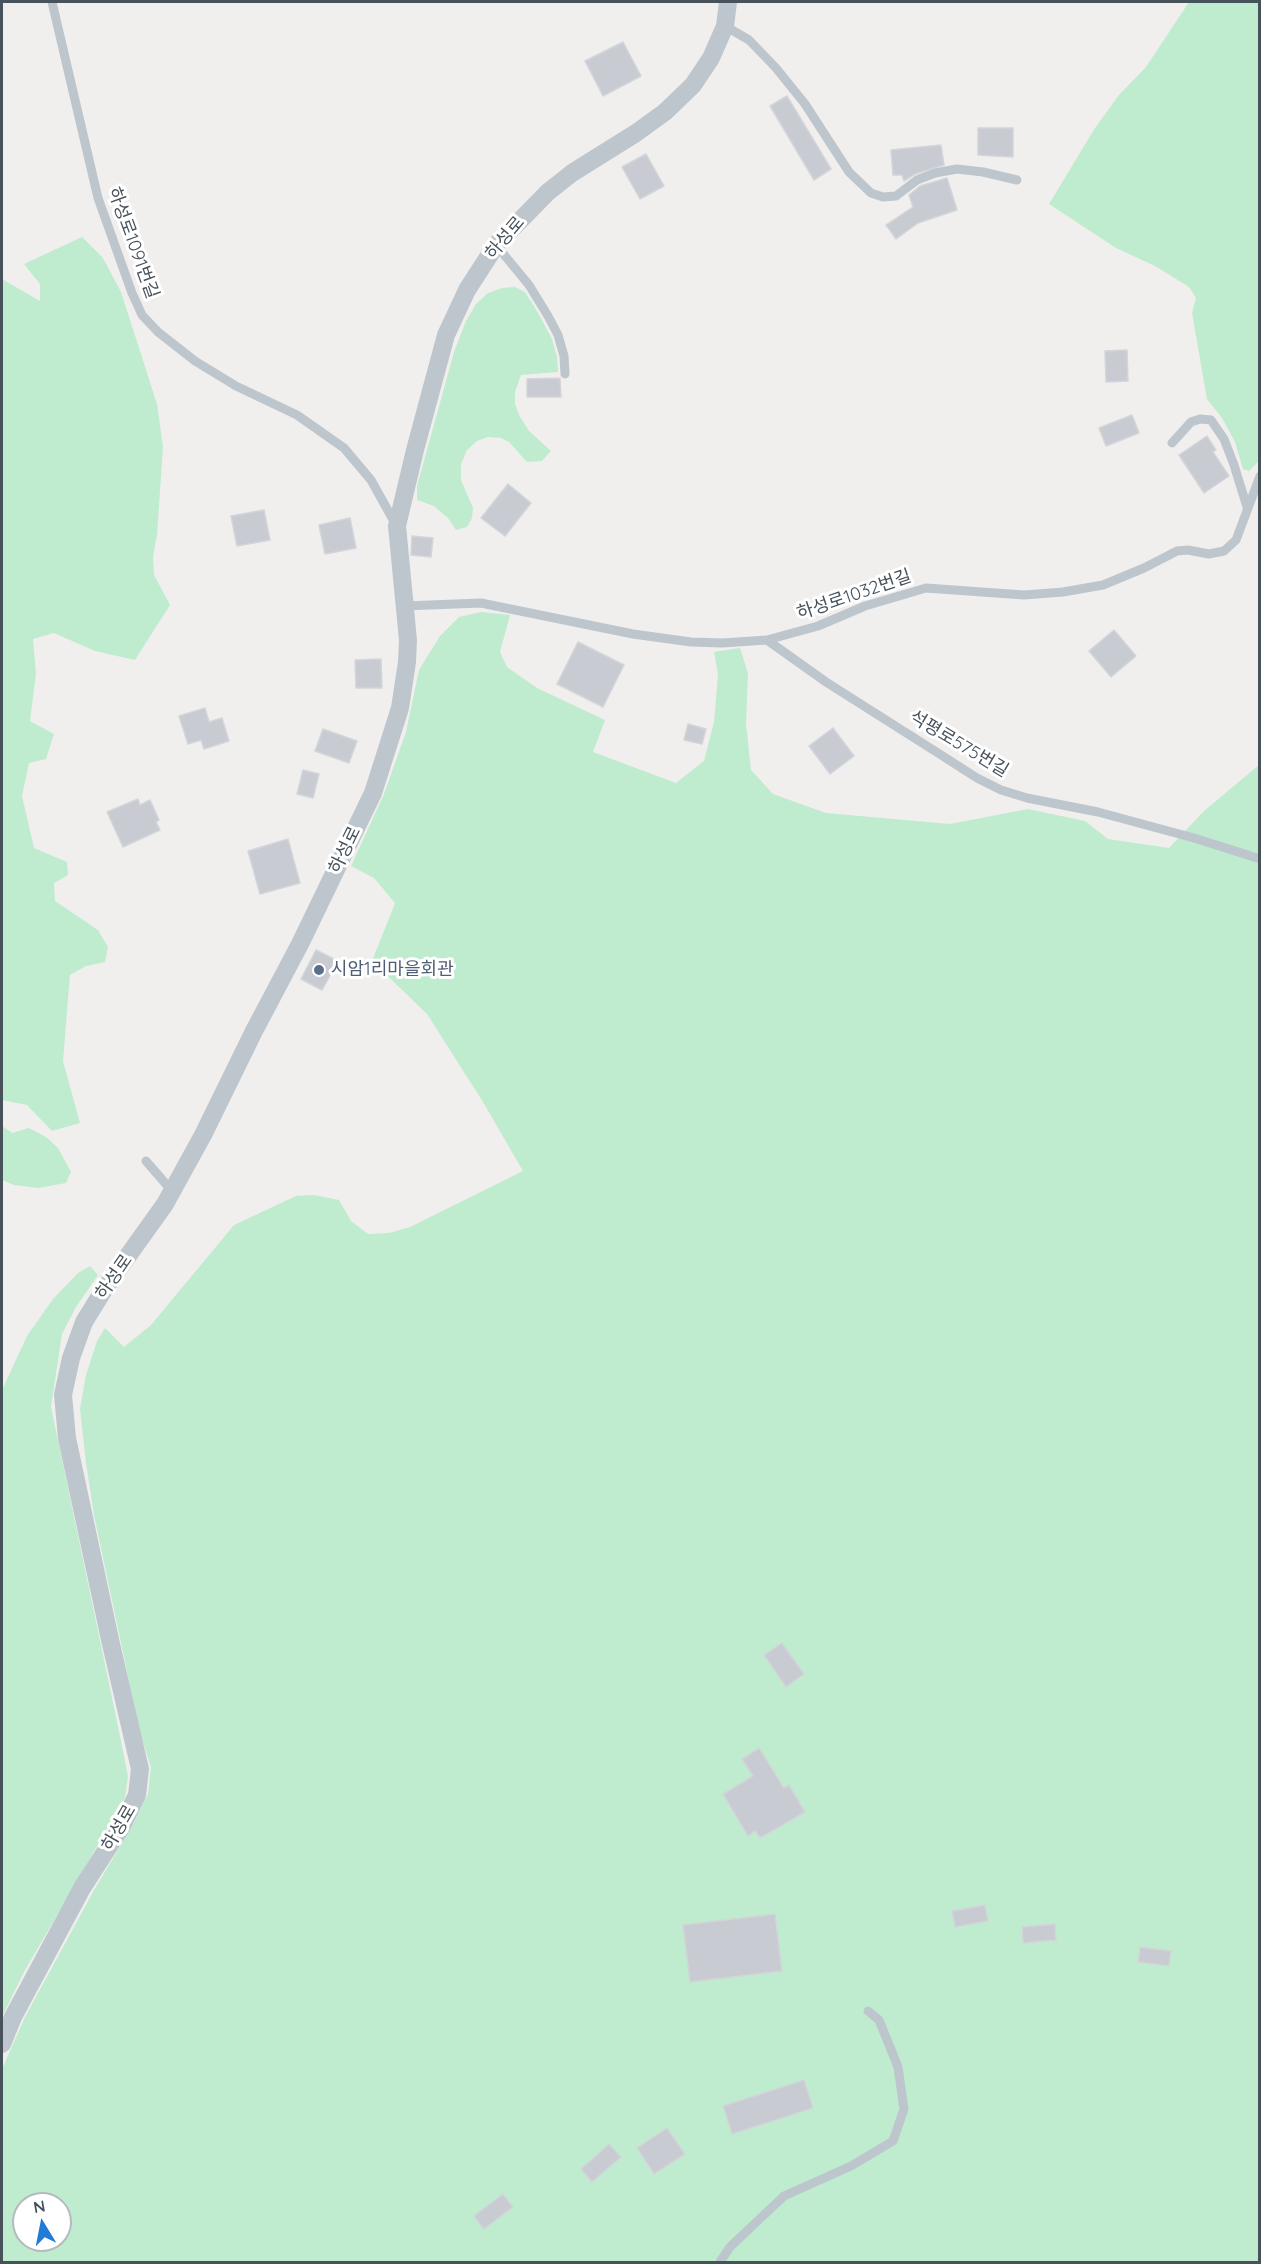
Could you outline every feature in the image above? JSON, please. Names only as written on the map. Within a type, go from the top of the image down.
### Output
[{"type":"street","name":"하성로","points":[[2,2044],[13,2017],[82,1888],[122,1826],[137,1795],[140,1769],[67,1438],[63,1395],[71,1358],[84,1322],[172,1191],[203,1135],[300,944],[373,793],[392,736],[405,683],[408,640],[397,526],[415,450],[447,335],[467,290],[496,245],[548,192],[572,173],[665,112],[693,86],[711,58],[725,26],[728,2]]},
{"type":"lane","name":"하성로1091번길","points":[[52,2],[98,198],[142,315],[158,332],[195,361],[236,386],[297,415]]},
{"type":"lane","points":[[725,26],[749,40],[776,68],[805,104],[849,172],[871,193],[883,197],[896,196],[917,180],[935,173],[957,169],[1017,180]]},
{"type":"lane","points":[[496,245],[529,285],[548,316],[558,335],[564,356],[565,374]]},
{"type":"lane","name":"하성로","points":[[297,415],[344,448],[370,480],[397,526]]},
{"type":"lane","points":[[1172,443],[1191,422],[1200,419],[1212,420],[1231,456],[1247,507]]},
{"type":"lane","name":"하성로1032번길","points":[[404,606],[481,603],[633,634],[691,642],[722,643],[767,640],[818,626],[865,606],[926,588],[1024,595],[1063,592],[1103,585],[1177,551],[1188,550],[1209,554],[1224,551],[1236,540],[1260,476]]},
{"type":"lane","name":"석평로575번길","points":[[767,640],[826,682],[977,778],[1001,790],[1027,798],[1098,812],[1260,859]]},
{"type":"lane","points":[[146,1161],[172,1191]]},
{"type":"lane","points":[[720,2262],[730,2247],[784,2196],[851,2166],[893,2141],[904,2109],[898,2067],[879,2020],[868,2011]]},
{"type":"green space","points":[[1189,2],[1259,2],[1260,460],[1249,471],[1243,469],[1235,442],[1222,418],[1207,399],[1192,313],[1196,298],[1189,287],[1155,266],[1116,248],[1049,204],[1095,128],[1119,95],[1146,67]]},
{"type":"green space","points":[[82,237],[103,258],[121,292],[157,404],[163,447],[157,535],[153,556],[154,575],[170,605],[135,660],[95,651],[54,633],[33,639],[36,674],[30,721],[54,734],[46,759],[29,763],[22,796],[34,848],[67,862],[68,875],[54,883],[55,901],[98,930],[108,947],[105,962],[86,966],[70,975],[63,1061],[80,1123],[52,1131],[27,1105],[2,1100],[2,279],[40,301],[40,284],[24,264]]},
{"type":"green space","points":[[515,287],[525,292],[537,311],[552,339],[557,357],[558,372],[521,375],[515,392],[515,404],[519,415],[529,431],[551,451],[542,461],[527,462],[509,442],[501,438],[488,437],[477,441],[467,450],[461,464],[461,480],[473,508],[472,518],[467,527],[456,530],[448,518],[434,506],[417,500],[417,486],[454,352],[466,321],[476,304],[488,293],[502,288]]},
{"type":"green space","points":[[481,612],[510,615],[500,652],[507,667],[537,688],[605,720],[593,752],[676,783],[704,761],[714,722],[718,674],[714,652],[740,648],[748,673],[746,724],[751,770],[773,794],[826,813],[950,824],[1028,809],[1085,821],[1108,839],[1169,848],[1204,811],[1259,765],[1259,2262],[2,2262],[2,2069],[25,2017],[148,1794],[151,1767],[140,1733],[94,1515],[86,1463],[80,1409],[86,1375],[97,1341],[105,1328],[124,1347],[151,1325],[234,1225],[296,1196],[314,1195],[339,1200],[351,1221],[368,1234],[389,1233],[410,1227],[523,1171],[483,1102],[427,1014],[372,961],[395,903],[374,878],[351,866],[384,794],[406,732],[419,670],[440,636],[459,617]]},
{"type":"green space","points":[[2,1126],[12,1133],[29,1128],[46,1137],[58,1148],[71,1172],[66,1183],[38,1188],[14,1185],[2,1180]]},
{"type":"green space","points":[[90,1266],[98,1275],[76,1307],[62,1334],[51,1407],[128,1776],[125,1798],[24,1972],[2,2017],[2,1390],[27,1336],[53,1299],[78,1273]]},
{"type":"building","points":[[623,42],[641,76],[603,96],[585,61]]},
{"type":"building","points":[[787,96],[831,169],[814,180],[770,106]]},
{"type":"building","points":[[978,128],[1013,128],[1013,157],[978,155]]},
{"type":"building","points":[[941,145],[944,165],[915,174],[904,181],[902,175],[893,175],[891,150]]},
{"type":"building","points":[[646,154],[664,186],[640,199],[622,167]]},
{"type":"building","points":[[947,178],[957,210],[918,223],[896,239],[886,225],[913,207],[909,195],[920,186]]},
{"type":"building","points":[[1127,350],[1128,381],[1106,382],[1105,351]]},
{"type":"building","points":[[560,378],[561,397],[527,397],[527,379]]},
{"type":"building","points":[[1132,415],[1139,433],[1106,446],[1099,428]]},
{"type":"building","points":[[1207,436],[1216,450],[1213,452],[1229,476],[1204,493],[1179,455]]},
{"type":"building","points":[[508,484],[531,503],[505,536],[481,518]]},
{"type":"building","points":[[264,510],[270,540],[237,546],[231,516]]},
{"type":"building","points":[[350,518],[356,548],[325,554],[319,525]]},
{"type":"building","points":[[412,536],[433,538],[431,557],[411,555]]},
{"type":"building","points":[[1114,630],[1136,656],[1111,677],[1089,651]]},
{"type":"building","points":[[578,642],[624,665],[603,707],[557,684]]},
{"type":"building","points":[[381,659],[382,688],[356,688],[355,660]]},
{"type":"building","points":[[205,708],[209,722],[222,718],[229,741],[204,749],[201,740],[188,744],[179,716]]},
{"type":"building","points":[[688,724],[706,729],[702,744],[684,740]]},
{"type":"building","points":[[833,728],[854,756],[830,774],[809,746]]},
{"type":"building","points":[[323,729],[357,741],[349,763],[315,751]]},
{"type":"building","points":[[303,770],[319,774],[313,798],[297,794]]},
{"type":"building","points":[[138,799],[140,805],[150,800],[159,820],[156,822],[160,830],[123,847],[107,812]]},
{"type":"building","points":[[288,839],[300,883],[260,894],[248,851]]},
{"type":"building","name":"시암1리마을회관","points":[[316,950],[338,961],[322,990],[301,979]]},
{"type":"building","points":[[782,1643],[804,1674],[786,1687],[764,1655]]},
{"type":"building","points":[[759,1748],[784,1788],[789,1785],[805,1812],[760,1838],[755,1831],[748,1836],[723,1794],[753,1776],[742,1759]]},
{"type":"building","points":[[985,1905],[988,1921],[955,1927],[952,1911]]},
{"type":"building","points":[[775,1914],[782,1971],[690,1982],[683,1925]]},
{"type":"building","points":[[1055,1924],[1056,1940],[1023,1943],[1022,1927]]},
{"type":"building","points":[[1140,1947],[1171,1951],[1169,1966],[1138,1962]]},
{"type":"building","points":[[804,2080],[813,2108],[732,2134],[723,2106]]},
{"type":"building","points":[[667,2128],[685,2154],[654,2174],[637,2148]]},
{"type":"building","points":[[609,2144],[621,2157],[592,2182],[581,2169]]},
{"type":"building","points":[[503,2194],[513,2207],[484,2229],[474,2216]]},
{"type":"place","name":"시암1리마을회관","points":[[319,970]]}]
